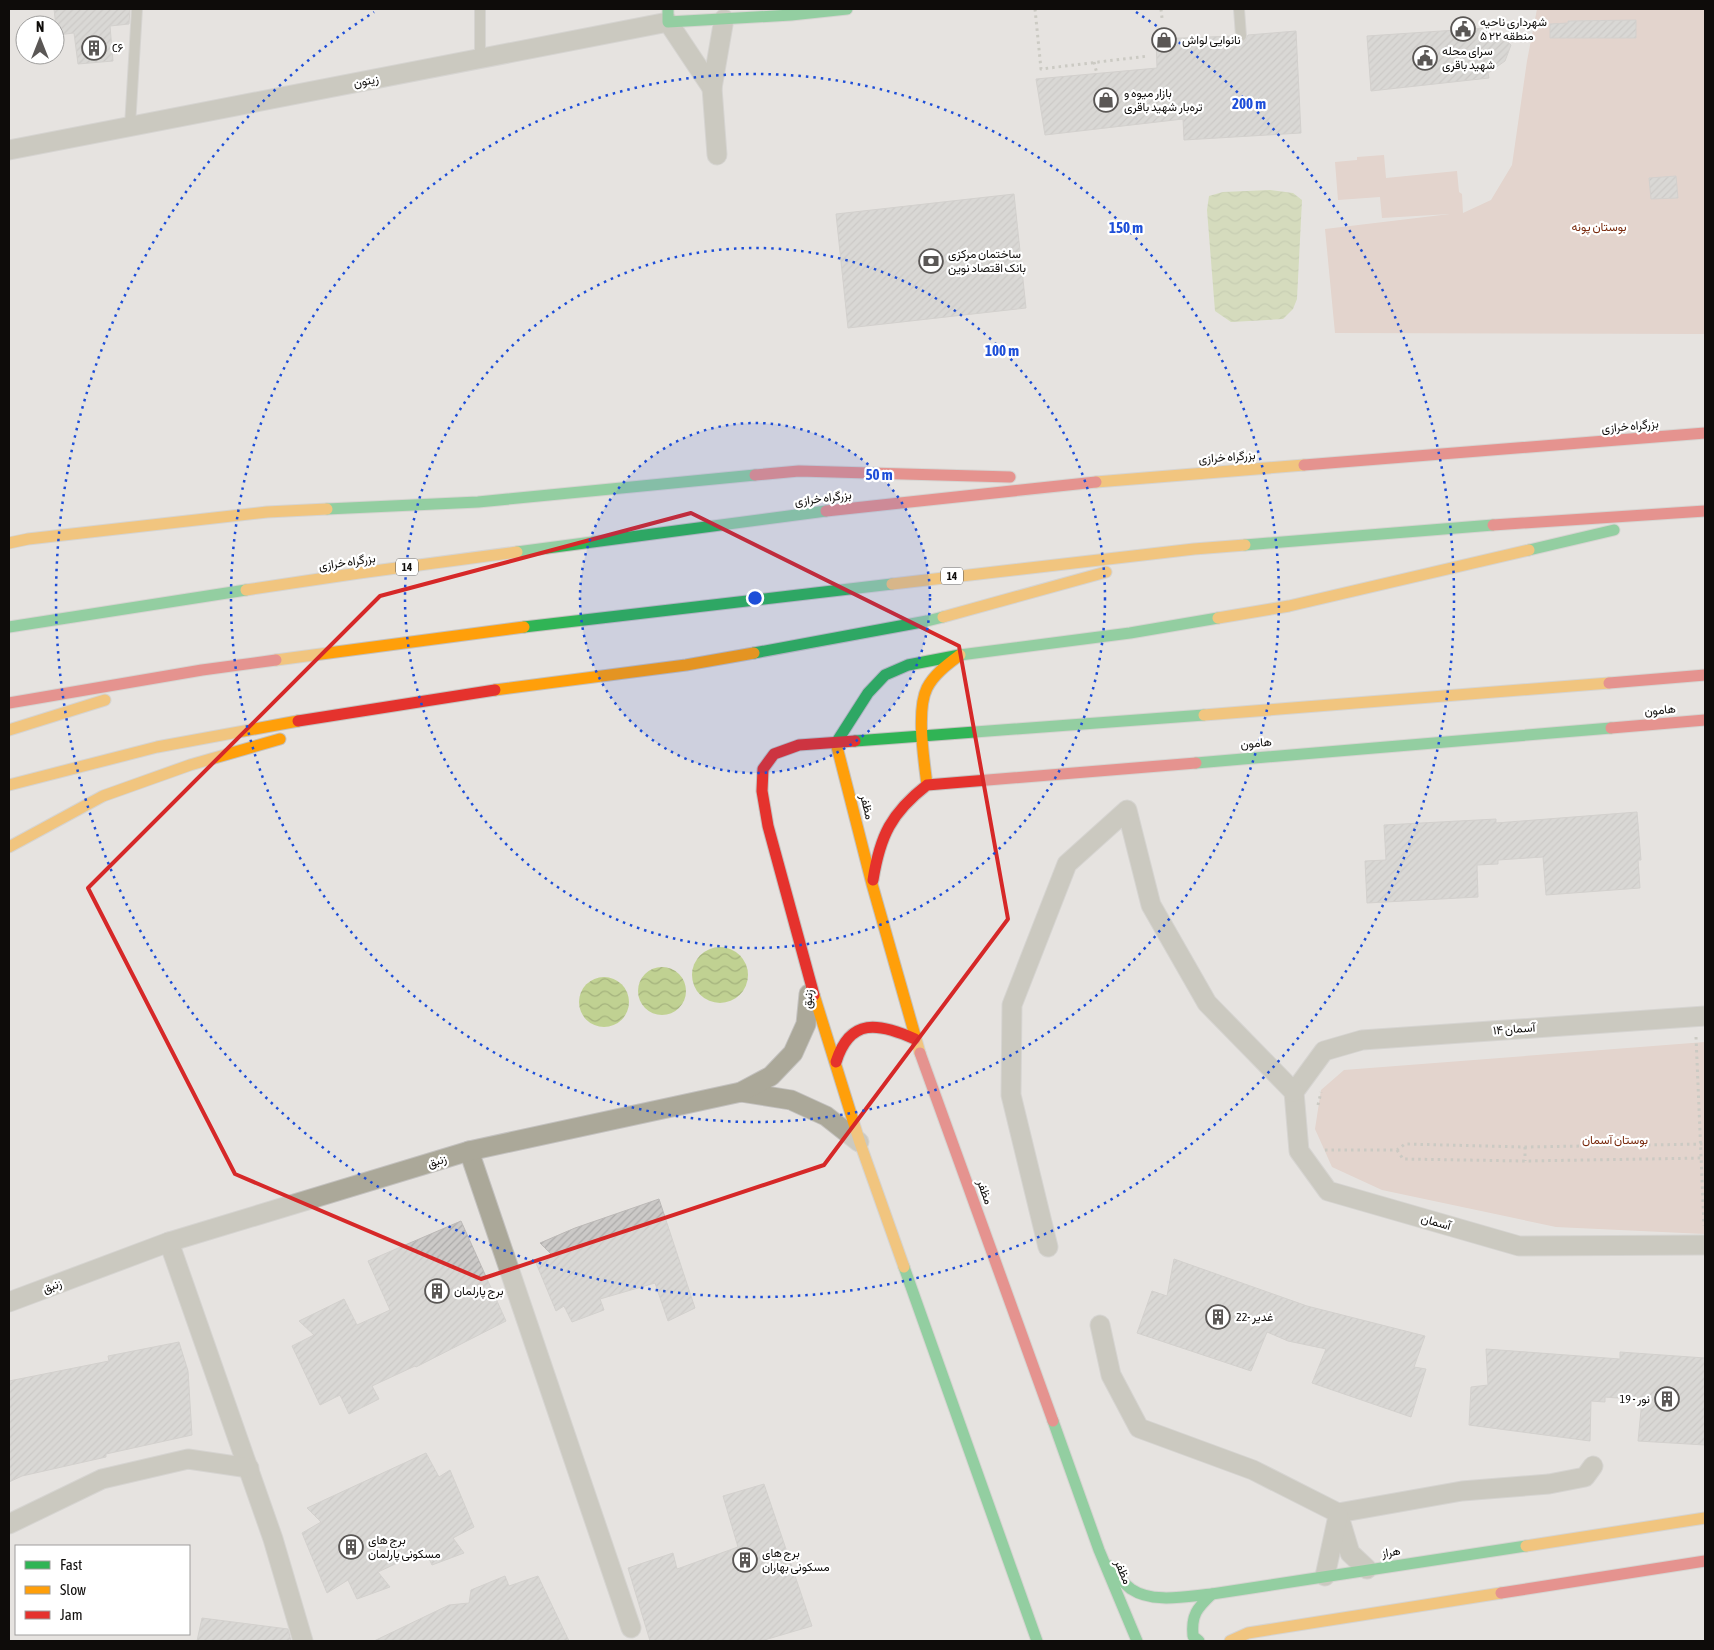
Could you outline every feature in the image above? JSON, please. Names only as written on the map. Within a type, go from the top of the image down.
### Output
[{"type":"main road","name":"زیتون","points":[[668,15],[791,15],[847,9]]},
{"type":"main road","name":"بزرگراه خرازی","points":[[9,627],[360,574],[797,514],[1122,479],[1705,433]]},
{"type":"main road","points":[[9,542],[266,512],[478,502],[799,472],[1122,479]]},
{"type":"main road","points":[[836,743],[868,693],[885,676],[908,665],[960,654],[1130,633],[1289,606],[1700,511]]},
{"type":"main road","name":"14","points":[[9,703],[202,670],[506,629],[1194,549],[1700,511]]},
{"type":"main road","points":[[9,785],[184,741],[345,712],[686,665],[927,621],[1194,549]]},
{"type":"main road","points":[[872,884],[880,846],[897,813],[910,797],[927,785],[921,708],[926,689],[938,673],[960,654]]},
{"type":"main road","points":[[9,730],[202,670]]},
{"type":"main road","points":[[1037,1641],[860,1143],[810,983],[768,826],[762,791],[764,769],[774,754],[798,745],[1278,710],[1705,675]]},
{"type":"main road","points":[[322,729],[454,696]]},
{"type":"main road","name":"هامون","points":[[927,785],[1705,720]]},
{"type":"main road","points":[[9,847],[103,796],[190,765],[293,736]]},
{"type":"main road","name":"مظفر","points":[[836,743],[872,884],[915,1039],[1099,1550],[1137,1641]]},
{"type":"main road","points":[[836,1062],[842,1044],[855,1033],[871,1026],[886,1027],[915,1039]]},
{"type":"main road","name":"هراز","points":[[1099,1550],[1120,1579],[1134,1591],[1149,1595],[1177,1597],[1212,1594],[1705,1518]]},
{"type":"main road","points":[[1230,1641],[1248,1633],[1705,1561]]},
{"type":"main road","points":[[1199,1641],[1193,1636],[1191,1621],[1198,1608],[1212,1594]]},
{"type":"street","points":[[717,155],[712,88],[724,14]]},
{"type":"street","name":"زیتون","points":[[9,150],[480,58],[668,15]]},
{"type":"street","points":[[668,15],[712,88]]},
{"type":"street","points":[[1048,1248],[1011,1096],[1012,1005],[1067,864],[1127,810],[1151,905],[1207,1003],[1294,1092]]},
{"type":"street","name":"زنبق","points":[[9,1302],[168,1242],[470,1151],[741,1092],[771,1076],[793,1053],[806,1024],[810,983]]},
{"type":"street","name":"آسمان ۱۴","points":[[1294,1092],[1324,1051],[1362,1040],[1700,1016]]},
{"type":"street","points":[[741,1092],[791,1100],[826,1116],[860,1143]]},
{"type":"street","name":"آسمان","points":[[1294,1092],[1299,1151],[1328,1191],[1519,1246],[1705,1245]]},
{"type":"street","points":[[470,1151],[631,1628]]},
{"type":"street","points":[[168,1242],[249,1468],[273,1539],[303,1641]]},
{"type":"street","points":[[1100,1325],[1112,1375],[1139,1428],[1253,1470],[1338,1513],[1462,1491],[1549,1484],[1585,1477],[1592,1466]]},
{"type":"street","points":[[9,1524],[111,1476],[188,1459],[249,1468]]},
{"type":"street","points":[[1338,1513],[1350,1554],[1367,1569]]},
{"type":"street","points":[[1326,1576],[1338,1513]]},
{"type":"lane","points":[[130,126],[137,9]]},
{"type":"lane","points":[[480,9],[480,58]]},
{"type":"lane","points":[[1239,9],[1241,36]]},
{"type":"path","points":[[1035,9],[1041,69],[1148,56]]},
{"type":"path","points":[[1161,9],[1162,18]]},
{"type":"path","points":[[1094,62],[1097,74]]},
{"type":"path","points":[[1700,1016],[1700,1144],[1703,1158],[1705,1230]]},
{"type":"path","points":[[1316,1110],[1323,1086]]},
{"type":"path","points":[[1324,1156],[1320,1150],[1397,1150],[1405,1144],[1525,1147],[1705,1144]]},
{"type":"path","points":[[1525,1147],[1525,1161]]},
{"type":"path","points":[[1397,1150],[1403,1159],[1525,1161],[1703,1158]]},
{"type":"highlighted area","points":[[691,513],[959,646],[1008,919],[824,1165],[481,1279],[235,1174],[88,888],[380,596]]},
{"type":"green space","name":"بوستان پونه","points":[[1537,9],[1705,9],[1705,334],[1335,333],[1325,229],[1450,214],[1382,218],[1380,197],[1338,200],[1335,162],[1357,160],[1357,157],[1384,155],[1386,178],[1457,171],[1459,192],[1462,194],[1463,213],[1491,200],[1512,165],[1527,61]]},
{"type":"green space","name":"بوستان آسمان","points":[[1705,1042],[1705,1234],[1556,1227],[1382,1190],[1332,1167],[1315,1129],[1321,1090],[1344,1070]]},
{"type":"water","points":[[1270,190],[1293,193],[1302,200],[1297,299],[1293,309],[1283,319],[1231,322],[1215,311],[1207,210],[1209,196],[1223,192]]},
{"type":"water","points":[[720,947],[731,949],[740,955],[746,964],[748,975],[746,986],[740,995],[731,1001],[720,1003],[709,1001],[700,995],[694,986],[692,975],[694,964],[700,955],[709,949]]},
{"type":"water","points":[[662,967],[671,969],[679,974],[684,982],[686,991],[684,1000],[679,1008],[671,1013],[662,1015],[653,1013],[645,1008],[640,1000],[638,991],[640,982],[645,974],[653,969]]},
{"type":"water","points":[[609,977],[622,984],[628,992],[628,1012],[622,1020],[614,1026],[599,1027],[586,1020],[580,1012],[579,997],[586,984],[594,978]]},
{"type":"building","name":"C۶","points":[[54,9],[130,9],[129,24],[110,26],[113,61],[78,64],[74,33],[65,34],[65,15],[55,15]]},
{"type":"building","points":[[1636,20],[1636,38],[1550,38],[1550,24],[1568,23],[1568,21]]},
{"type":"building","points":[[1486,28],[1486,39],[1504,38],[1511,45],[1505,61],[1488,73],[1489,78],[1371,91],[1367,36]]},
{"type":"building","points":[[1296,31],[1301,133],[1184,140],[1183,119],[1045,135],[1036,79],[1157,68],[1156,39],[1234,36],[1241,43],[1245,41],[1248,35]]},
{"type":"building","points":[[1676,176],[1678,198],[1651,199],[1649,178]]},
{"type":"building","name":"ساختمان مرکزی بانک اقتصاد نوین","points":[[1014,194],[1026,308],[848,328],[836,214]]},
{"type":"building","points":[[1637,812],[1641,860],[1638,860],[1640,888],[1546,895],[1543,857],[1498,860],[1498,864],[1477,865],[1478,897],[1367,903],[1365,861],[1386,860],[1384,825],[1496,819],[1496,823]]},
{"type":"building","points":[[659,1199],[695,1308],[668,1321],[655,1283],[600,1299],[604,1310],[572,1322],[564,1306],[556,1311],[536,1263],[551,1254],[540,1243],[575,1228]]},
{"type":"building","points":[[461,1221],[506,1321],[416,1367],[372,1386],[379,1399],[349,1414],[340,1395],[320,1405],[292,1346],[314,1335],[299,1321],[344,1299],[357,1325],[390,1310],[368,1261]]},
{"type":"building","points":[[1174,1259],[1307,1306],[1425,1336],[1414,1367],[1426,1369],[1411,1417],[1312,1383],[1326,1349],[1288,1341],[1267,1332],[1251,1371],[1137,1333],[1152,1291],[1167,1296]]},
{"type":"building","points":[[179,1342],[188,1371],[192,1435],[106,1454],[106,1457],[22,1476],[9,1482],[9,1381],[109,1361],[108,1356]]},
{"type":"building","points":[[1486,1349],[1620,1359],[1620,1352],[1705,1358],[1705,1445],[1638,1441],[1642,1400],[1605,1397],[1605,1402],[1591,1401],[1590,1441],[1469,1425],[1471,1387],[1488,1385]]},
{"type":"building","points":[[426,1453],[439,1477],[450,1470],[474,1527],[453,1538],[464,1553],[432,1565],[425,1550],[378,1572],[390,1587],[357,1599],[348,1580],[327,1593],[302,1533],[321,1522],[307,1508]]},
{"type":"building","name":"برج های مسکونی بهاران","points":[[764,1484],[812,1626],[761,1641],[650,1641],[628,1568],[673,1553],[677,1569],[738,1547],[723,1496]]},
{"type":"building","points":[[505,1576],[509,1586],[538,1576],[569,1641],[374,1641],[449,1605],[469,1603],[471,1590]]},
{"type":"building","points":[[202,1618],[288,1629],[291,1641],[197,1641]]},
{"type":"traffic: fast","points":[[668,9],[668,22],[791,15],[847,9]]},
{"type":"traffic: fast","points":[[327,509],[478,502],[755,475]]},
{"type":"traffic: fast","points":[[517,552],[826,511]]},
{"type":"traffic: fast","points":[[1245,545],[1493,525]]},
{"type":"traffic: fast","points":[[1529,550],[1614,530]]},
{"type":"traffic: fast","points":[[524,627],[892,584]]},
{"type":"traffic: fast","points":[[9,627],[246,590]]},
{"type":"traffic: fast","points":[[754,653],[943,617]]},
{"type":"traffic: fast","points":[[836,743],[868,693],[885,675],[908,665],[960,655],[1130,633],[1218,618]]},
{"type":"traffic: fast","points":[[855,741],[1204,715]]},
{"type":"traffic: fast","points":[[1196,763],[1611,728]]},
{"type":"traffic: fast","points":[[904,1267],[1037,1641]]},
{"type":"traffic: fast","points":[[1053,1421],[1099,1550],[1137,1641]]},
{"type":"traffic: fast","points":[[1110,1566],[1122,1581],[1140,1594],[1171,1598],[1212,1594],[1526,1546]]},
{"type":"traffic: fast","points":[[1199,1641],[1193,1636],[1194,1617],[1202,1604],[1212,1594]]},
{"type":"traffic: slow","points":[[1096,482],[1304,465]]},
{"type":"traffic: slow","points":[[9,543],[28,539],[267,512],[327,509]]},
{"type":"traffic: slow","points":[[892,584],[1194,549],[1245,545]]},
{"type":"traffic: slow","points":[[1218,618],[1289,606],[1529,550]]},
{"type":"traffic: slow","points":[[246,590],[517,552]]},
{"type":"traffic: slow","points":[[943,617],[1106,572]]},
{"type":"traffic: slow","points":[[276,660],[524,627]]},
{"type":"traffic: slow","points":[[495,690],[686,665],[754,653]]},
{"type":"traffic: slow","points":[[927,785],[921,722],[924,697],[933,678],[960,655]]},
{"type":"traffic: slow","points":[[1204,715],[1609,683]]},
{"type":"traffic: slow","points":[[9,730],[105,700]]},
{"type":"traffic: slow","points":[[9,785],[157,747],[298,721]]},
{"type":"traffic: slow","points":[[9,847],[103,796],[190,765],[280,739]]},
{"type":"traffic: slow","points":[[836,743],[872,884],[920,1053]]},
{"type":"traffic: slow","points":[[814,995],[860,1143],[904,1267]]},
{"type":"traffic: slow","points":[[1526,1546],[1705,1518]]},
{"type":"traffic: slow","points":[[1230,1641],[1248,1633],[1501,1593]]},
{"type":"traffic: jam","points":[[1304,465],[1705,433]]},
{"type":"traffic: jam","points":[[755,475],[799,471],[1010,477]]},
{"type":"traffic: jam","points":[[826,511],[1096,482]]},
{"type":"traffic: jam","points":[[1493,525],[1705,511]]},
{"type":"traffic: jam","points":[[9,703],[202,670],[276,660]]},
{"type":"traffic: jam","points":[[1609,683],[1705,675]]},
{"type":"traffic: jam","points":[[298,721],[495,690]]},
{"type":"traffic: jam","points":[[1611,728],[1705,720]]},
{"type":"traffic: jam","points":[[814,995],[768,826],[762,791],[763,769],[774,754],[799,745],[855,741]]},
{"type":"traffic: jam","points":[[873,880],[879,851],[889,826],[904,805],[927,785],[1196,763]]},
{"type":"traffic: jam","points":[[836,1062],[842,1047],[849,1037],[867,1028],[878,1027],[915,1039]]},
{"type":"traffic: jam","points":[[920,1053],[1053,1421]]},
{"type":"traffic: jam","points":[[1501,1593],[1705,1561]]},
{"type":"place","name":"شهرداری ناحیه ۵ منطقه ۲۲","points":[[1463,29]]},
{"type":"place","name":"نانوایی لواش","points":[[1164,40]]},
{"type":"place","name":"C۶","points":[[94,48]]},
{"type":"place","name":"سرای محله شهید باقری","points":[[1425,58]]},
{"type":"place","name":"بازار میوه و تره‌بار شهید باقری","points":[[1106,100]]},
{"type":"place","name":"ساختمان مرکزی بانک اقتصاد نوین","points":[[931,261]]},
{"type":"place","name":"برج پارلمان","points":[[437,1291]]},
{"type":"place","name":"22- غدیر","points":[[1218,1317]]},
{"type":"place","name":"19 - نور","points":[[1667,1399]]},
{"type":"place","name":"برج های مسکونی پارلمان","points":[[351,1547]]},
{"type":"place","name":"برج های مسکونی بهاران","points":[[745,1560]]}]
